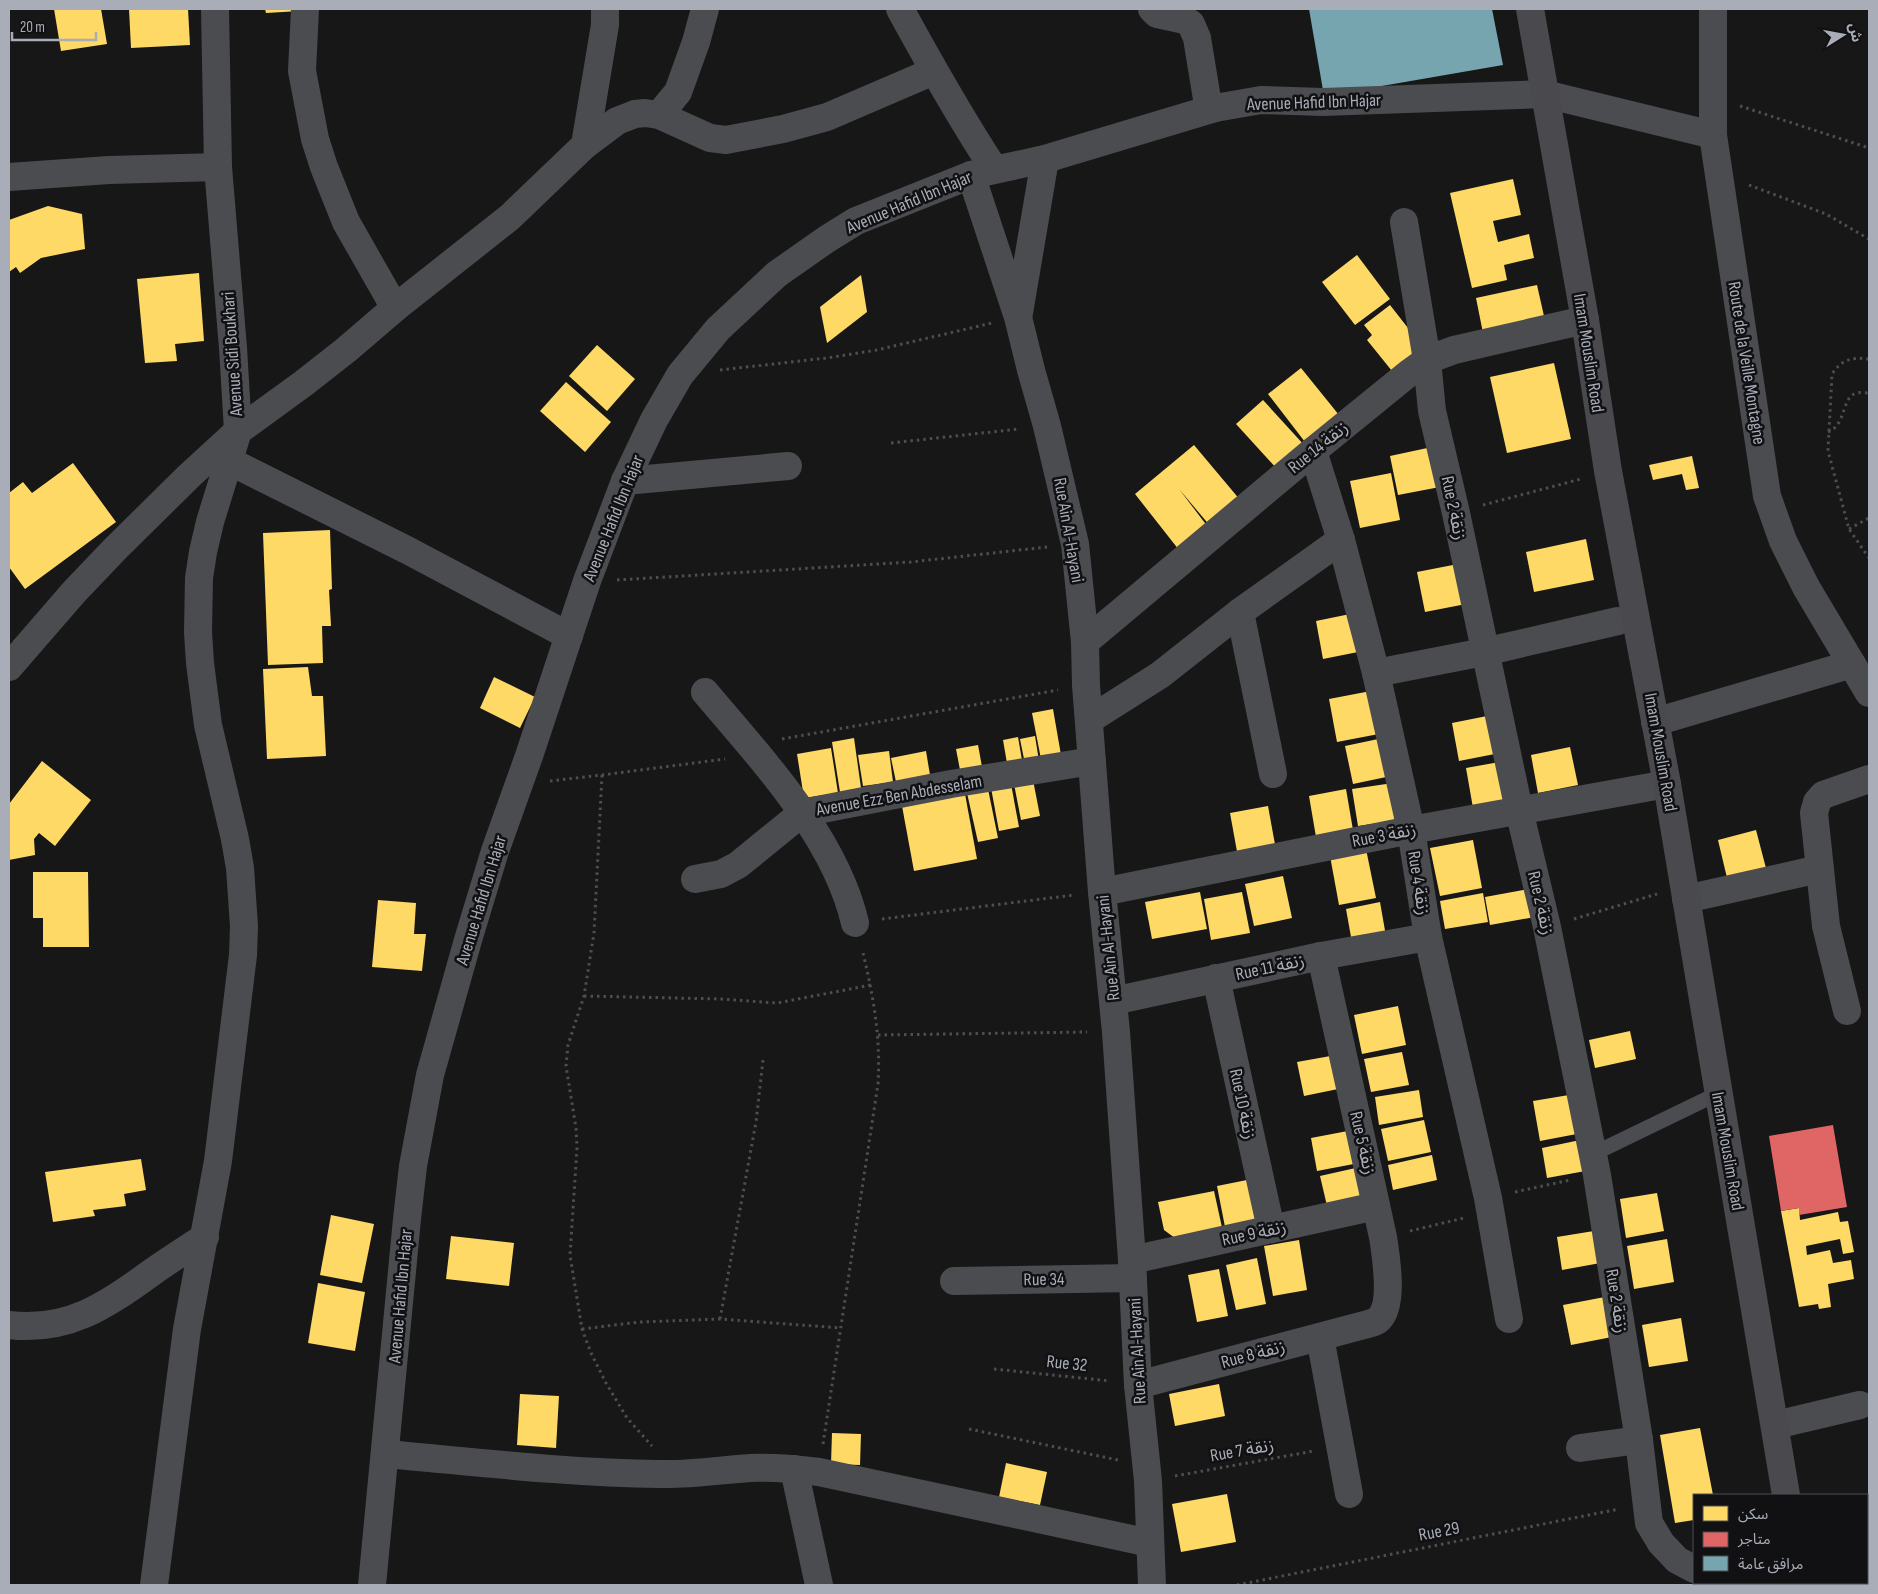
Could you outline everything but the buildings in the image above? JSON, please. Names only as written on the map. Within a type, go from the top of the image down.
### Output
[{"type":"main road","name":"Imam Mouslim Road","points":[[1530,9],[1585,320],[1608,472],[1667,784],[1675,896],[1718,1093],[1776,1425],[1786,1494]]},
{"type":"street","name":"Avenue Sidi Boukhari","points":[[9,667],[101,564],[189,476],[238,432],[218,167],[215,9]]},
{"type":"street","points":[[305,9],[302,71],[315,139],[346,222],[395,308]]},
{"type":"street","points":[[585,145],[605,26],[605,9]]},
{"type":"street","points":[[660,115],[678,92],[696,42],[705,9]]},
{"type":"street","name":"Rue Ain Al-Hayani","points":[[900,9],[970,134],[982,172],[1075,544],[1085,642],[1086,685],[1102,892],[1116,1032],[1133,1269],[1138,1384],[1147,1473],[1152,1585]]},
{"type":"street","points":[[1152,9],[1157,14],[1185,20],[1191,24],[1197,38],[1206,99],[1215,108]]},
{"type":"street","name":"Route de la Veille Montagne","points":[[1713,9],[1713,135],[1767,496],[1783,541],[1806,587],[1869,693]]},
{"type":"street","points":[[154,1585],[188,1329],[205,1236],[228,1085],[243,955],[244,926],[240,868],[208,726],[198,632],[199,578],[203,552],[210,522],[238,432],[332,362],[395,308],[510,217],[585,145],[618,121],[635,114],[660,115],[710,138],[726,140],[783,129],[827,117],[934,71]]},
{"type":"street","name":"Avenue Hafid Ibn Hajar","points":[[372,1585],[413,1166],[430,1075],[495,851],[587,581],[625,482],[654,420],[680,375],[718,329],[777,274],[856,221],[982,172],[1045,159],[1215,108],[1261,100],[1323,102],[1545,94],[1713,135]]},
{"type":"street","name":"Rue Ain Al-Hayani","points":[[1018,317],[1045,159]]},
{"type":"street","points":[[9,177],[109,170],[218,167]]},
{"type":"street","name":"Rue 2 زنقة","points":[[1404,222],[1427,360],[1432,411],[1456,512],[1484,652],[1519,810],[1547,927],[1595,1164],[1639,1440],[1649,1523],[1660,1543],[1677,1560],[1693,1568]]},
{"type":"street","name":"Rue 14 زنقة","points":[[1085,642],[1313,451],[1427,360],[1454,350],[1585,320]]},
{"type":"street","name":"Rue 4 زنقة","points":[[1313,451],[1341,540],[1376,673],[1411,830],[1428,937],[1488,1205],[1509,1319]]},
{"type":"street","points":[[229,461],[407,550],[569,636]]},
{"type":"street","points":[[625,482],[788,466]]},
{"type":"street","points":[[1089,720],[1160,674],[1240,612],[1341,540]]},
{"type":"street","points":[[1240,612],[1273,774]]},
{"type":"street","points":[[1376,673],[1484,652],[1618,621]]},
{"type":"street","points":[[1655,722],[1852,664]]},
{"type":"street","points":[[705,692],[753,749],[816,833],[833,863],[855,922]]},
{"type":"street","name":"Avenue Ezz Ben Abdesselam","points":[[695,879],[721,874],[738,865],[802,812],[951,784],[1092,762]]},
{"type":"street","points":[[1846,1011],[1826,926],[1814,813],[1817,802],[1823,795],[1869,779]]},
{"type":"street","name":"Rue 3 زنقة","points":[[1102,892],[1411,830],[1667,784]]},
{"type":"street","points":[[1675,896],[1819,869]]},
{"type":"street","name":"Rue 11 زنقة","points":[[1113,1001],[1321,956],[1428,937]]},
{"type":"street","name":"Rue 5 زنقة","points":[[1321,956],[1383,1237],[1387,1280],[1386,1302],[1379,1319],[1368,1324]]},
{"type":"street","name":"Rue 10 زنقة","points":[[1216,978],[1271,1230]]},
{"type":"street","name":"Rue 9 زنقة","points":[[1133,1269],[1271,1230],[1376,1206]]},
{"type":"street","points":[[9,1325],[33,1327],[50,1325],[82,1316],[116,1298],[205,1236]]},
{"type":"street","name":"Rue 34","points":[[954,1281],[1133,1269]]},
{"type":"street","name":"Rue 8 زنقة","points":[[1138,1384],[1368,1324]]},
{"type":"street","points":[[1320,1336],[1348,1494]]},
{"type":"street","points":[[1776,1425],[1860,1405]]},
{"type":"street","points":[[1580,1448],[1639,1440]]},
{"type":"street","points":[[386,1454],[576,1472],[678,1475],[750,1468],[806,1470],[1150,1543]]},
{"type":"street","points":[[806,1470],[819,1585]]},
{"type":"lane","points":[[1595,1164],[1718,1093]]},
{"type":"path","points":[[1712,98],[1869,148]]},
{"type":"path","points":[[1718,175],[1826,214],[1869,238]]},
{"type":"path","points":[[680,375],[827,358],[877,350],[1018,317]]},
{"type":"path","points":[[1869,359],[1845,359],[1832,374],[1828,432],[1828,451],[1849,530],[1869,558]]},
{"type":"path","points":[[1828,432],[1834,430],[1839,425],[1847,401],[1853,394],[1857,392],[1869,394]]},
{"type":"path","points":[[891,443],[1047,426]]},
{"type":"path","points":[[1456,512],[1590,476]]},
{"type":"path","points":[[1849,530],[1869,518]]},
{"type":"path","points":[[587,581],[911,562],[1075,544]]},
{"type":"path","points":[[519,784],[602,775],[753,749],[1086,685]]},
{"type":"path","points":[[602,775],[596,911],[584,996],[568,1046],[566,1066],[575,1120],[577,1148],[570,1255],[582,1329],[606,1384],[627,1418],[678,1475]]},
{"type":"path","points":[[806,1470],[841,1328],[875,1106],[879,1065],[878,1035],[871,986],[855,922],[1102,892]]},
{"type":"path","points":[[1547,927],[1675,896]]},
{"type":"path","points":[[584,996],[777,1002],[871,986]]},
{"type":"path","points":[[878,1035],[1116,1032]]},
{"type":"path","points":[[720,1319],[756,1122],[763,1060]]},
{"type":"path","points":[[1383,1237],[1488,1205],[1595,1164]]},
{"type":"path","points":[[582,1329],[640,1322],[720,1319],[841,1328]]},
{"type":"path","name":"Rue 32","points":[[994,1369],[1138,1384]]},
{"type":"path","name":"Rue 7 زنقة","points":[[969,1429],[1147,1473],[1341,1447]]},
{"type":"path","name":"Rue 29","points":[[1237,1585],[1648,1503]]}]
